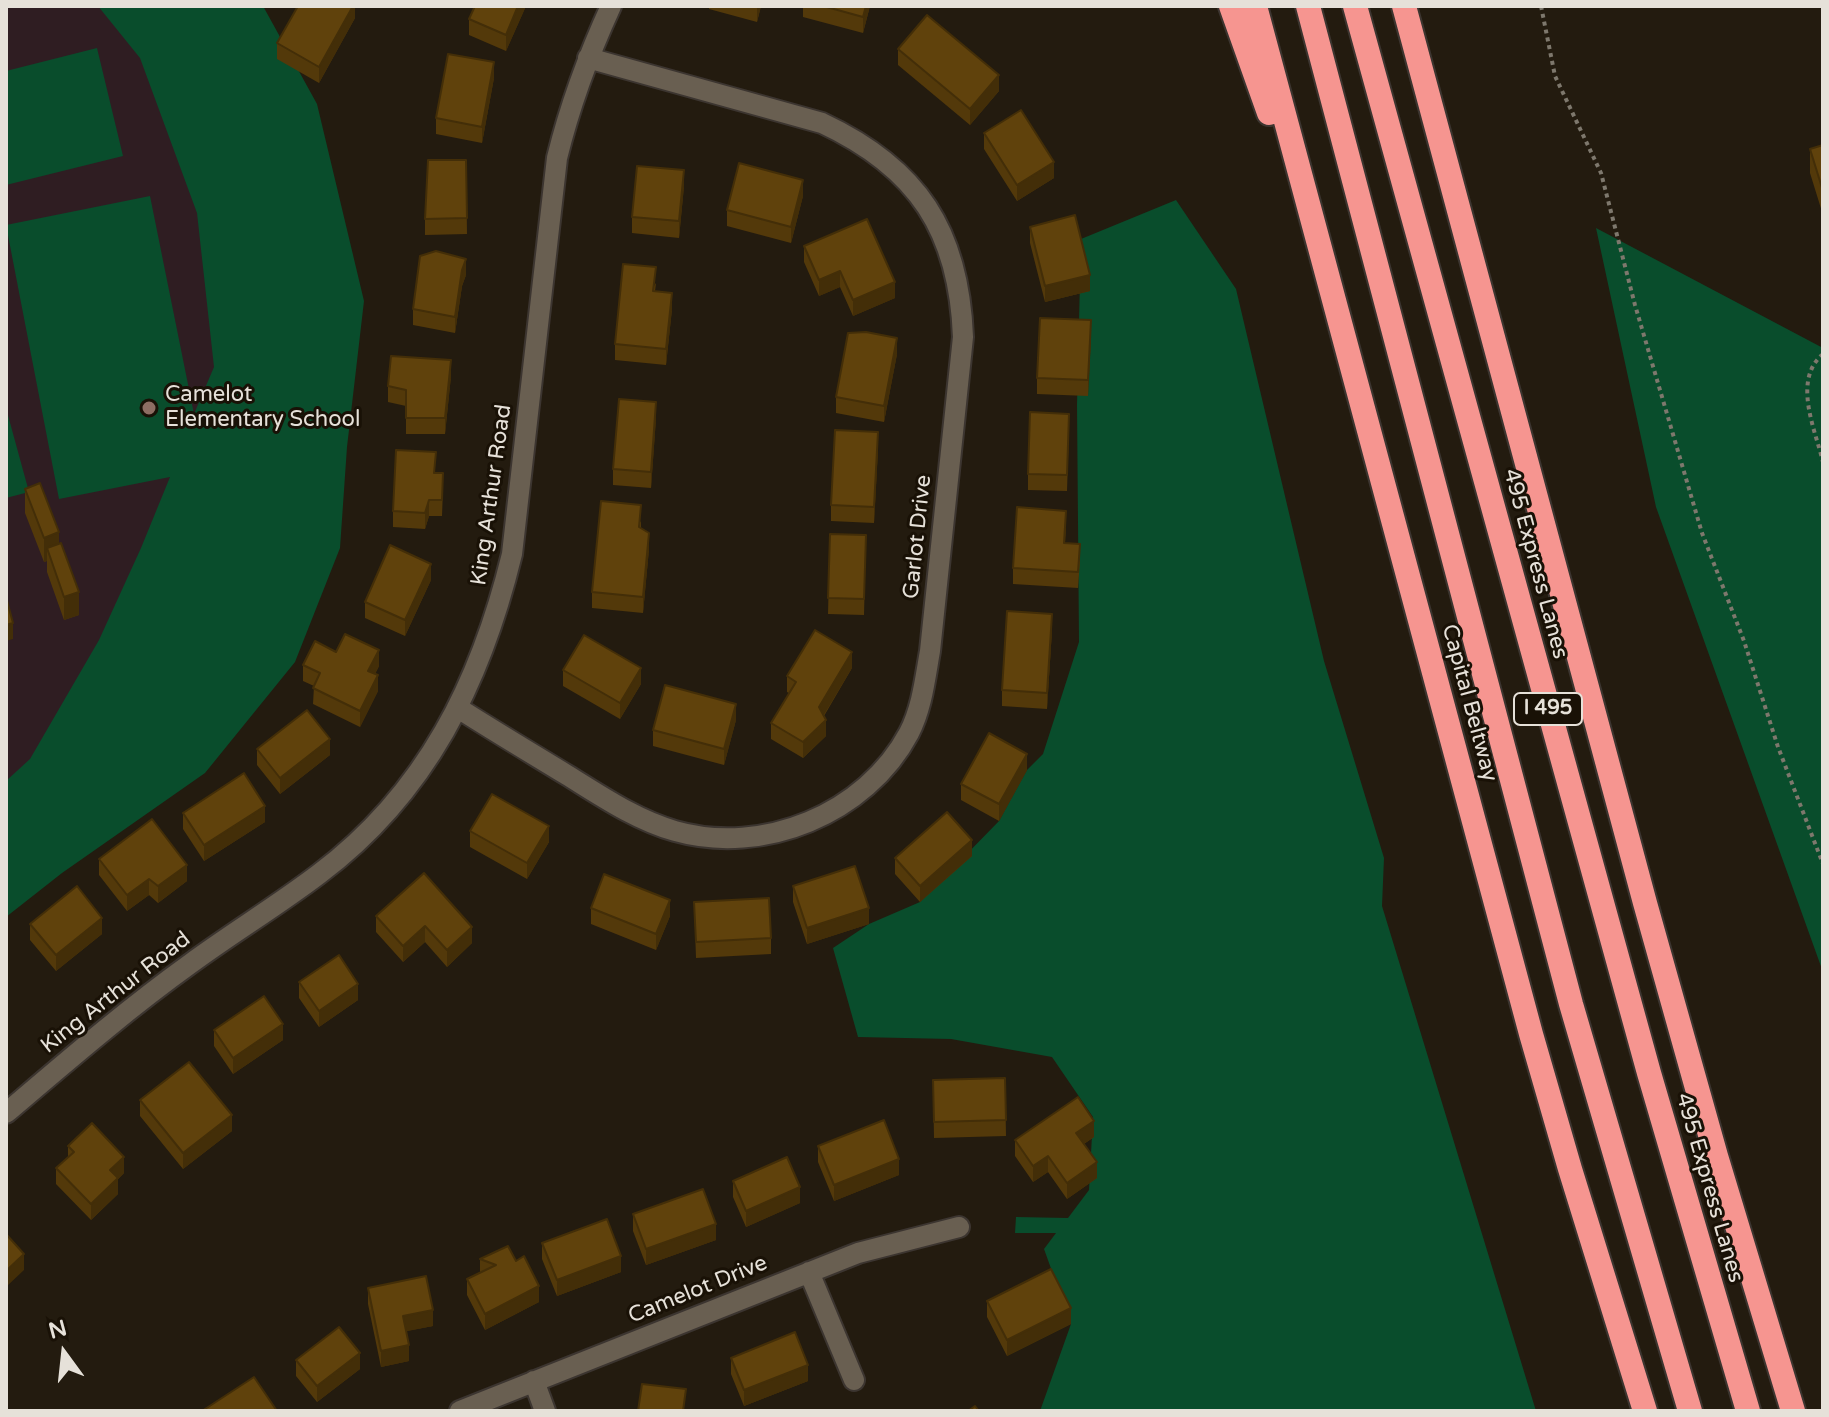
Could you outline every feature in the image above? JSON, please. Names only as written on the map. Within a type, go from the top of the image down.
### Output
[{"type":"highway","points":[[1231,6],[1327,274]]},
{"type":"highway","name":"Capital Beltway","points":[[1255,6],[1531,1034],[1645,1411]]},
{"type":"highway","name":"I 495","points":[[1308,6],[1571,1004],[1690,1411]]},
{"type":"highway","name":"495 Express Lanes","points":[[1355,6],[1645,1058],[1748,1411]]},
{"type":"highway","name":"I 495","points":[[1404,6],[1645,903],[1716,1156],[1793,1411]]},
{"type":"highway","points":[[1413,6],[1428,94]]},
{"type":"street","name":"King Arthur Road","points":[[6,1113],[100,1033],[190,964],[321,873],[362,838],[416,774],[458,708],[480,663],[500,605],[512,554],[557,158],[570,108],[611,6]]},
{"type":"street","name":"Garlot Drive","points":[[458,708],[602,797],[650,822],[676,831],[714,837],[751,836],[786,830],[850,801],[874,781],[894,758],[910,730],[922,699],[934,620],[963,337],[961,301],[943,234],[907,180],[882,157],[853,137],[822,123],[588,58]]},
{"type":"street","name":"Camelot Drive","points":[[460,1411],[858,1253],[959,1227]]},
{"type":"street","points":[[809,1272],[854,1380]]},
{"type":"street","points":[[534,1381],[545,1411]]},
{"type":"path","points":[[1541,6],[1555,76],[1601,173],[1635,305],[1702,533],[1823,864]]},
{"type":"path","points":[[1823,354],[1811,366],[1807,379],[1808,401],[1823,462]]},
{"type":"shaded area","name":"Camelot Elementary School","points":[[6,6],[222,6],[317,195],[6,847]]},
{"type":"green space","name":"Camelot Elementary School","points":[[98,6],[263,6],[317,104],[364,301],[347,447],[340,548],[295,662],[205,773],[62,873],[6,917],[6,781],[30,759],[99,640],[170,477],[59,499],[6,225],[150,196],[194,414],[214,367],[197,213],[140,58]]},
{"type":"green space","points":[[97,48],[123,156],[6,185],[6,71]]},
{"type":"green space","points":[[1176,200],[1236,289],[1324,661],[1384,858],[1382,906],[1536,1411],[1040,1411],[1071,1324],[1044,1249],[1056,1233],[1015,1233],[1016,1217],[1068,1218],[1089,1190],[1093,1117],[1052,1057],[951,1039],[858,1037],[833,948],[869,924],[920,902],[999,821],[1027,770],[1043,754],[1079,642],[1077,405],[1081,239]]},
{"type":"green space","points":[[1596,228],[1823,348],[1823,972],[1656,507]]},
{"type":"green space","points":[[6,408],[29,492],[6,498]]},
{"type":"building","points":[[298,6],[353,6],[319,67],[277,43]]},
{"type":"building","points":[[475,6],[518,6],[506,35],[469,19]]},
{"type":"building","points":[[823,6],[866,6],[863,17]]},
{"type":"building","points":[[927,15],[999,75],[970,109],[898,49]]},
{"type":"building","points":[[448,54],[494,62],[482,127],[436,118]]},
{"type":"building","points":[[1021,110],[1054,162],[1017,185],[984,133]]},
{"type":"building","points":[[1823,145],[1823,191],[1810,149]]},
{"type":"building","points":[[428,160],[466,160],[467,218],[425,219]]},
{"type":"building","points":[[739,163],[803,180],[791,227],[727,210]]},
{"type":"building","points":[[637,166],[684,170],[679,221],[632,217]]},
{"type":"building","points":[[1075,215],[1090,275],[1045,286],[1030,227]]},
{"type":"building","points":[[867,219],[895,282],[853,300],[840,271],[819,280],[804,246]]},
{"type":"building","points":[[436,251],[466,259],[455,317],[413,309],[420,256]]},
{"type":"building","points":[[623,264],[656,267],[653,291],[672,293],[666,349],[615,344]]},
{"type":"building","points":[[1040,318],[1091,320],[1088,380],[1037,378]]},
{"type":"building","points":[[866,332],[897,338],[884,406],[836,397],[848,333]]},
{"type":"building","points":[[391,356],[451,360],[445,418],[406,418],[406,390],[388,386]]},
{"type":"building","points":[[619,399],[656,402],[651,472],[613,469]]},
{"type":"building","points":[[1030,412],[1069,414],[1067,475],[1028,474]]},
{"type":"building","points":[[835,430],[878,432],[874,507],[831,505]]},
{"type":"building","points":[[396,450],[436,452],[434,473],[443,473],[442,500],[429,500],[425,513],[393,511]]},
{"type":"building","points":[[40,483],[59,532],[44,538],[25,489]]},
{"type":"building","points":[[601,501],[641,505],[639,527],[649,533],[643,597],[592,592]]},
{"type":"building","points":[[1017,507],[1066,511],[1064,543],[1080,544],[1078,572],[1013,568]]},
{"type":"building","points":[[830,534],[866,535],[864,599],[828,598]]},
{"type":"building","points":[[61,543],[79,592],[64,597],[47,548]]},
{"type":"building","points":[[390,545],[431,564],[405,620],[365,602]]},
{"type":"building","points":[[6,597],[13,623],[6,625]]},
{"type":"building","points":[[1007,611],[1052,614],[1047,693],[1002,690]]},
{"type":"building","points":[[815,630],[852,652],[819,707],[826,720],[803,742],[771,723],[796,682],[787,676]]},
{"type":"building","points":[[345,634],[379,650],[368,671],[378,675],[360,711],[313,688],[320,673],[303,665],[315,641],[336,652]]},
{"type":"building","points":[[584,635],[641,668],[620,703],[563,670]]},
{"type":"building","points":[[665,685],[736,704],[724,749],[653,730]]},
{"type":"building","points":[[307,710],[330,739],[280,778],[257,749]]},
{"type":"building","points":[[989,733],[1027,754],[999,804],[961,784]]},
{"type":"building","points":[[244,773],[265,806],[204,845],[183,813]]},
{"type":"building","points":[[492,794],[549,826],[527,863],[470,831]]},
{"type":"building","points":[[947,812],[972,840],[920,886],[895,858]]},
{"type":"building","points":[[152,819],[187,865],[158,886],[149,879],[127,895],[99,859]]},
{"type":"building","points":[[855,866],[869,908],[807,928],[793,886]]},
{"type":"building","points":[[424,873],[472,927],[447,950],[425,926],[403,946],[376,916]]},
{"type":"building","points":[[604,874],[670,900],[656,934],[591,908]]},
{"type":"building","points":[[77,886],[102,918],[56,955],[30,924]]},
{"type":"building","points":[[769,898],[771,938],[696,942],[694,902]]},
{"type":"building","points":[[339,955],[358,984],[319,1011],[299,982]]},
{"type":"building","points":[[264,996],[283,1024],[233,1058],[214,1030]]},
{"type":"building","points":[[189,1062],[232,1115],[183,1153],[140,1100]]},
{"type":"building","points":[[1005,1078],[1006,1120],[934,1122],[933,1080]]},
{"type":"building","points":[[1078,1097],[1094,1121],[1076,1133],[1097,1162],[1067,1183],[1048,1156],[1033,1166],[1015,1140]]},
{"type":"building","points":[[884,1120],[899,1159],[834,1185],[818,1146]]},
{"type":"building","points":[[92,1123],[124,1157],[110,1170],[118,1178],[91,1204],[56,1168],[74,1152],[68,1146]]},
{"type":"building","points":[[787,1157],[800,1187],[746,1211],[733,1181]]},
{"type":"building","points":[[703,1189],[716,1224],[646,1249],[633,1214]]},
{"type":"building","points":[[607,1219],[621,1256],[557,1280],[542,1243]]},
{"type":"building","points":[[6,1234],[24,1254],[6,1271]]},
{"type":"building","points":[[508,1246],[516,1261],[524,1256],[539,1286],[485,1314],[467,1279],[496,1265],[480,1259]]},
{"type":"building","points":[[1051,1269],[1071,1308],[1007,1340],[987,1301]]},
{"type":"building","points":[[426,1276],[433,1310],[403,1316],[409,1345],[381,1351],[368,1288]]},
{"type":"building","points":[[339,1327],[360,1353],[317,1386],[296,1360]]},
{"type":"building","points":[[795,1332],[808,1365],[744,1390],[731,1358]]},
{"type":"building","points":[[254,1377],[277,1411],[202,1411]]},
{"type":"building","points":[[642,1384],[686,1389],[683,1411],[638,1411]]},
{"type":"place","name":"Camelot Elementary School","points":[[149,408]]}]
